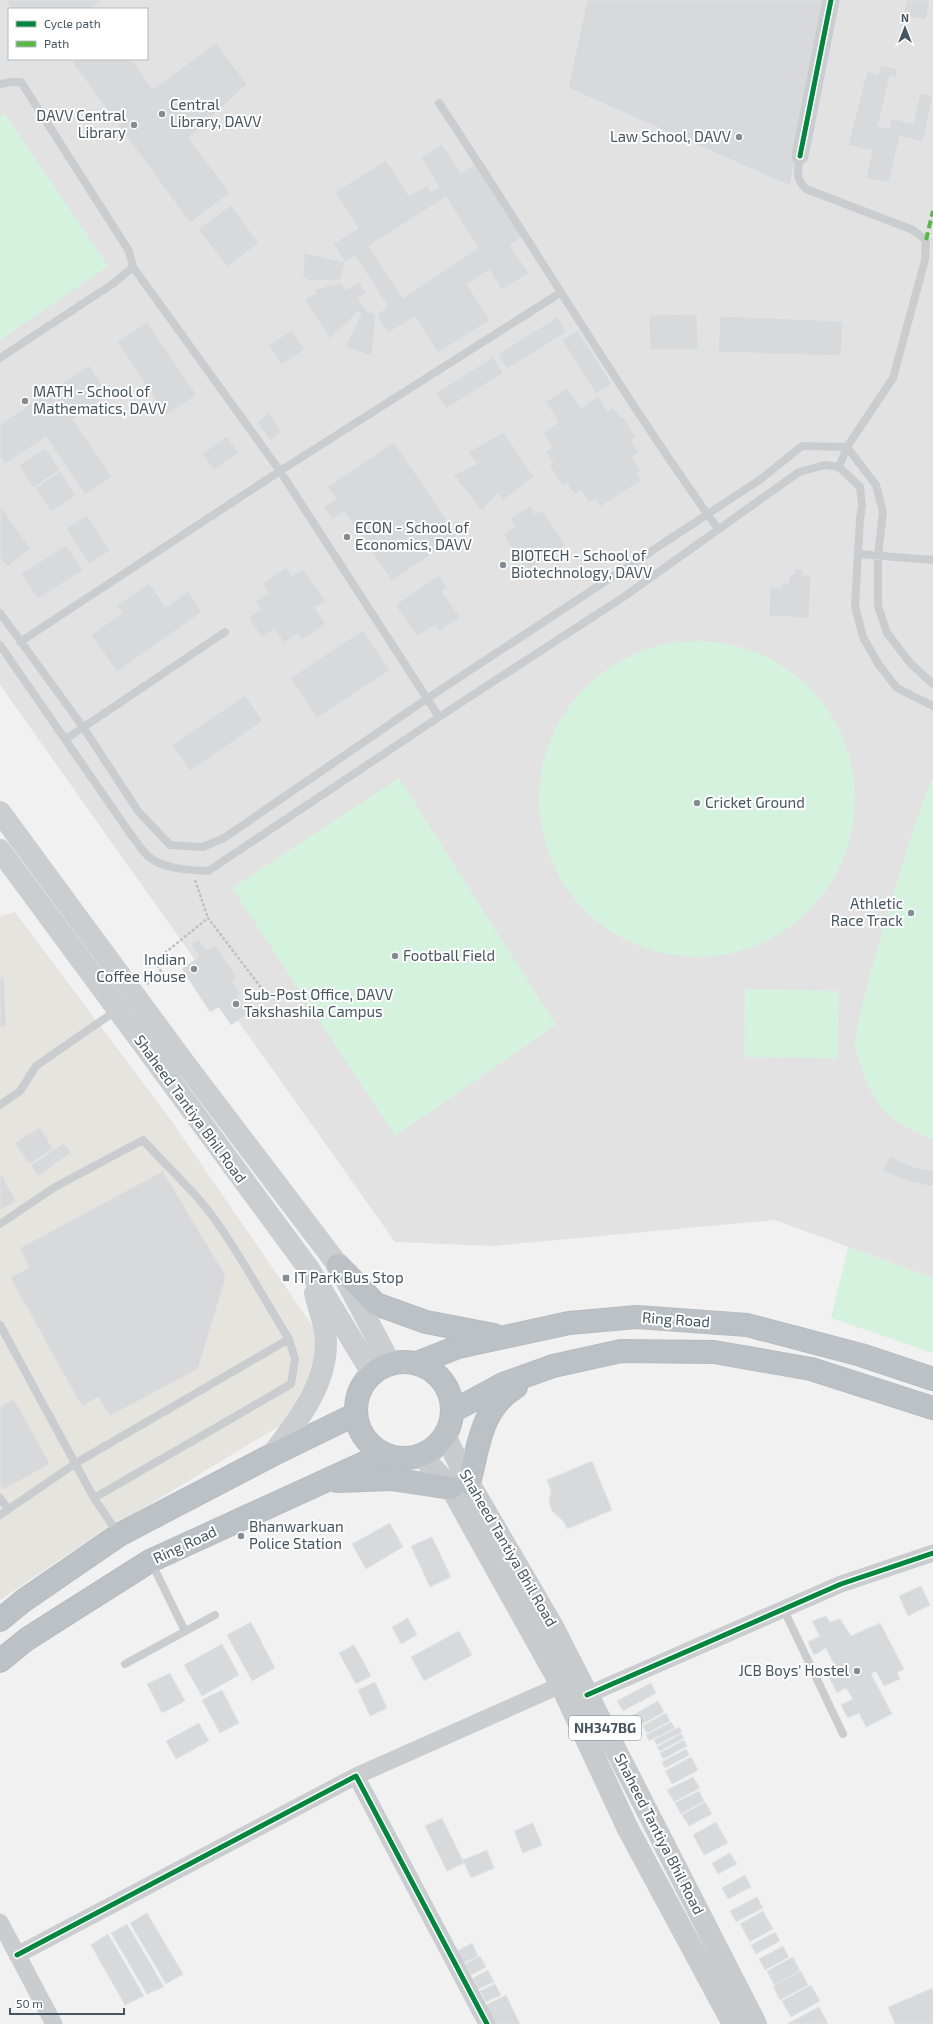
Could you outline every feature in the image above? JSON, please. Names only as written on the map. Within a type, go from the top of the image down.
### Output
[{"type":"highway","points":[[338,1265],[376,1304],[426,1322],[504,1337]]},
{"type":"highway","name":"Ring Road","points":[[417,1363],[458,1347],[569,1323],[637,1317],[747,1325],[861,1355],[933,1379]]},
{"type":"highway","name":"Ring Road","points":[[453,1411],[503,1384],[553,1366],[620,1351],[714,1352],[811,1369],[933,1408]]},
{"type":"highway","points":[[320,1482],[358,1479],[391,1479],[460,1486],[486,1418],[498,1399],[514,1387],[531,1379],[551,1373],[594,1364],[637,1358],[714,1352]]},
{"type":"highway","points":[[408,1361],[427,1366],[443,1380],[449,1390],[453,1411],[451,1424],[445,1436],[437,1446],[421,1455],[402,1458],[384,1454],[373,1447],[364,1438],[356,1414],[359,1392],[381,1368],[408,1361]]},
{"type":"highway","points":[[0,1620],[22,1601],[119,1534],[272,1455],[356,1414]]},
{"type":"highway","name":"Ring Road","points":[[0,1661],[27,1639],[150,1561],[384,1454]]},
{"type":"main road","points":[[0,812],[183,1061],[338,1265],[381,1368]]},
{"type":"main road","name":"Shaheed Tantiya Bhil Road","points":[[0,850],[381,1368]]},
{"type":"main road","points":[[117,1010],[134,994]]},
{"type":"main road","points":[[272,1455],[303,1413],[322,1375],[326,1340],[309,1269]]},
{"type":"main road","name":"Shaheed Tantiya Bhil Road","points":[[445,1436],[460,1486],[561,1685],[628,1829],[733,2024]]},
{"type":"main road","name":"Shaheed Tantiya Bhil Road","points":[[421,1455],[460,1486],[552,1625],[756,2024]]},
{"type":"street","points":[[800,156],[831,0]]},
{"type":"street","points":[[587,1695],[841,1584],[932,1556]]},
{"type":"street","points":[[17,1955],[356,1776],[561,1685]]},
{"type":"street","points":[[356,1776],[487,2024]]},
{"type":"street","points":[[0,1922],[54,2024]]},
{"type":"lane","points":[[0,84],[21,82],[129,251],[133,267],[280,471],[439,716]]},
{"type":"lane","points":[[439,103],[503,199],[560,293],[718,529]]},
{"type":"lane","points":[[800,156],[798,170],[799,182],[806,189],[913,230],[926,240],[925,260],[894,378],[847,447],[838,467]]},
{"type":"lane","points":[[0,358],[114,283],[133,267]]},
{"type":"lane","points":[[20,642],[280,471],[560,293]]},
{"type":"lane","points":[[0,614],[83,727],[138,811],[170,845],[203,847],[224,838],[428,698],[761,479],[802,446],[847,447]]},
{"type":"lane","points":[[847,447],[876,485],[883,512],[878,555],[878,606],[887,633],[912,664],[933,684]]},
{"type":"lane","points":[[0,645],[127,829],[147,855],[164,864],[191,870],[208,871],[439,716],[625,596],[799,472],[825,465],[838,467],[860,487],[862,506],[855,606],[863,637],[879,665],[897,688],[933,706]]},
{"type":"lane","points":[[858,554],[933,560]]},
{"type":"lane","points":[[66,739],[225,632]]},
{"type":"lane","points":[[0,1105],[20,1091],[36,1066],[117,1010]]},
{"type":"lane","points":[[0,1224],[56,1187],[143,1140],[184,1182],[218,1224],[289,1339],[295,1359],[291,1384],[94,1498]]},
{"type":"lane","points":[[0,1326],[94,1498],[119,1534]]},
{"type":"lane","points":[[0,1515],[76,1463],[289,1339]]},
{"type":"lane","points":[[0,1498],[8,1509]]},
{"type":"lane","points":[[150,1561],[185,1631]]},
{"type":"lane","points":[[784,1610],[843,1734]]},
{"type":"lane","points":[[125,1664],[215,1615]]},
{"type":"path","points":[[191,870],[208,918],[262,988]]},
{"type":"path","points":[[134,994],[162,973],[156,961],[208,918]]},
{"type":"shaded area","points":[[0,0],[933,0],[933,1278],[775,1220],[493,1246],[395,1242],[0,685]]},
{"type":"shaded area","points":[[15,912],[173,1123],[316,1331],[314,1405],[76,1549],[0,1600],[0,916]]},
{"type":"green space","points":[[5,114],[108,266],[0,340],[0,118]]},
{"type":"green space","name":"Cricket Ground","points":[[697,641],[728,644],[757,653],[785,668],[809,687],[828,711],[843,739],[852,768],[855,799],[852,830],[843,859],[828,887],[809,911],[785,930],[757,945],[728,954],[697,957],[666,954],[637,945],[609,930],[585,911],[566,887],[551,859],[542,830],[539,799],[542,768],[551,739],[566,711],[585,687],[609,668],[637,653],[666,644]]},
{"type":"green space","name":"Football Field","points":[[399,778],[556,1025],[395,1136],[232,888]]},
{"type":"green space","name":"Athletic Race Track","points":[[933,778],[933,1140],[893,1119],[879,1104],[868,1085],[855,1045],[864,999],[888,912],[915,825]]},
{"type":"green space","points":[[745,989],[839,991],[838,1058],[744,1057]]},
{"type":"green space","points":[[848,1247],[933,1278],[933,1353],[831,1318]]},
{"type":"building","points":[[6,0],[103,0],[91,8],[11,8]]},
{"type":"building","name":"Law School, DAVV","points":[[587,0],[830,0],[790,186],[568,88]]},
{"type":"building","points":[[906,0],[930,0],[926,20],[904,15]]},
{"type":"building","name":"Central Library, DAVV","points":[[216,43],[247,84],[189,138],[230,193],[190,223],[72,62],[75,60],[132,60],[153,89]]},
{"type":"building","points":[[880,65],[898,69],[896,78],[890,76],[878,126],[889,128],[891,118],[913,124],[920,93],[933,96],[923,142],[900,136],[889,183],[866,178],[872,151],[848,145],[867,71],[878,74]]},
{"type":"building","points":[[442,144],[461,173],[476,163],[523,237],[510,245],[529,273],[502,290],[489,270],[467,284],[490,320],[438,353],[415,317],[388,333],[376,314],[388,307],[355,256],[345,262],[333,244],[358,228],[335,192],[386,160],[409,196],[427,185],[431,192],[439,187],[421,158]],"holes":[[[446,197],[478,248],[403,298],[369,246]]]},
{"type":"building","points":[[231,205],[259,243],[227,267],[198,229]]},
{"type":"building","points":[[304,253],[345,262],[341,280],[310,281],[303,277]]},
{"type":"building","points":[[359,282],[366,293],[358,298],[367,311],[376,314],[372,356],[345,347],[361,314],[359,311],[330,339],[304,299],[315,294],[315,289],[341,283],[346,290]]},
{"type":"building","points":[[697,314],[698,349],[650,350],[649,315]]},
{"type":"building","points":[[720,316],[843,321],[841,356],[718,352]]},
{"type":"building","points":[[557,317],[567,332],[507,369],[498,354]]},
{"type":"building","points":[[147,322],[197,395],[166,415],[117,342]]},
{"type":"building","points":[[292,330],[305,350],[281,365],[269,345]]},
{"type":"building","points":[[578,330],[612,384],[596,394],[562,340]]},
{"type":"building","points":[[493,357],[503,373],[446,409],[436,393]]},
{"type":"building","points":[[89,365],[109,395],[73,419],[112,477],[85,495],[46,437],[5,464],[0,456],[0,424]]},
{"type":"building","points":[[567,388],[581,408],[598,396],[608,411],[613,407],[621,418],[623,417],[636,437],[631,441],[639,452],[632,457],[641,470],[637,473],[642,480],[600,507],[596,500],[589,503],[581,490],[575,495],[567,484],[563,486],[549,465],[553,463],[546,452],[552,447],[543,433],[559,422],[545,402]]},
{"type":"building","points":[[269,413],[282,432],[270,441],[257,422]]},
{"type":"building","points":[[504,432],[534,477],[503,500],[498,493],[482,511],[453,475],[477,464],[468,452]]},
{"type":"building","points":[[227,436],[239,453],[214,470],[202,454]]},
{"type":"building","points":[[394,442],[458,536],[392,581],[344,512],[332,520],[323,507],[336,499],[327,487]]},
{"type":"building","points":[[46,448],[60,470],[33,488],[19,465]]},
{"type":"building","points":[[60,471],[76,496],[51,512],[35,488]]},
{"type":"building","points":[[0,505],[31,549],[7,567],[0,557]]},
{"type":"building","points":[[531,505],[535,514],[542,510],[566,545],[527,573],[503,534],[515,526],[510,518]]},
{"type":"building","points":[[87,515],[110,551],[89,564],[66,528]]},
{"type":"building","points":[[66,545],[83,570],[38,599],[21,574]]},
{"type":"building","points":[[286,567],[292,576],[303,569],[326,601],[315,608],[326,624],[302,640],[298,634],[284,643],[274,629],[262,638],[248,618],[260,609],[255,602],[268,593],[262,584]]},
{"type":"building","points":[[794,568],[803,569],[803,575],[811,575],[809,618],[769,616],[770,587],[781,588],[782,582],[789,583],[789,574],[794,574]]},
{"type":"building","points":[[439,575],[448,588],[442,591],[460,617],[440,631],[435,625],[417,637],[395,605]]},
{"type":"building","points":[[149,583],[166,607],[188,591],[202,612],[117,672],[91,635],[122,613],[116,606]]},
{"type":"building","points":[[363,630],[390,670],[317,718],[290,678]]},
{"type":"building","points":[[245,695],[263,721],[190,771],[172,745]]},
{"type":"building","points":[[199,939],[207,950],[215,945],[237,977],[232,981],[240,993],[237,995],[249,1013],[231,1025],[219,1007],[210,1012],[182,969],[199,957],[191,944]]},
{"type":"building","points":[[0,977],[4,977],[6,1026],[0,1027]]},
{"type":"building","points":[[40,1127],[53,1149],[29,1164],[15,1143]]},
{"type":"building","points":[[64,1143],[71,1153],[38,1176],[31,1165]]},
{"type":"building","points":[[890,1156],[913,1167],[933,1171],[933,1187],[914,1183],[882,1171]]},
{"type":"building","points":[[163,1171],[226,1276],[198,1369],[110,1416],[98,1397],[82,1407],[10,1277],[29,1268],[20,1248]]},
{"type":"building","points":[[0,1172],[16,1201],[0,1210]]},
{"type":"building","points":[[14,1399],[50,1464],[3,1490],[0,1484],[0,1407]]},
{"type":"building","points":[[592,1461],[612,1510],[567,1529],[564,1522],[552,1511],[549,1502],[551,1490],[547,1480]]},
{"type":"building","points":[[390,1523],[403,1547],[366,1569],[352,1544]]},
{"type":"building","points":[[432,1537],[451,1577],[430,1587],[411,1546]]},
{"type":"building","points":[[921,1586],[930,1605],[908,1616],[899,1596]]},
{"type":"building","name":"JCB Boys' Hostel","points":[[826,1616],[830,1622],[840,1619],[851,1636],[880,1623],[904,1669],[897,1673],[900,1679],[884,1686],[876,1671],[871,1674],[892,1714],[866,1727],[859,1713],[848,1718],[841,1705],[853,1699],[846,1688],[837,1693],[829,1677],[838,1672],[826,1648],[814,1655],[808,1642],[820,1636],[812,1621]]},
{"type":"building","points":[[408,1618],[417,1635],[401,1644],[392,1627]]},
{"type":"building","points":[[251,1622],[275,1668],[252,1681],[227,1635]]},
{"type":"building","points":[[459,1631],[472,1655],[424,1681],[411,1657]]},
{"type":"building","points":[[222,1644],[239,1675],[202,1696],[184,1665]]},
{"type":"building","points":[[354,1645],[371,1676],[356,1684],[339,1653]]},
{"type":"building","points":[[170,1673],[185,1701],[162,1713],[147,1684]]},
{"type":"building","points":[[375,1682],[387,1708],[370,1716],[358,1690]]},
{"type":"building","points":[[651,1683],[656,1693],[623,1711],[617,1701]]},
{"type":"building","points":[[222,1690],[239,1723],[220,1733],[202,1700]]},
{"type":"building","points":[[658,1701],[664,1712],[630,1731],[624,1720]]},
{"type":"building","points":[[666,1713],[670,1721],[647,1733],[643,1726]]},
{"type":"building","points":[[671,1722],[675,1728],[649,1741],[646,1735]]},
{"type":"building","points":[[199,1723],[209,1741],[176,1759],[166,1741]]},
{"type":"building","points":[[679,1727],[682,1732],[657,1745],[654,1740]]},
{"type":"building","points":[[681,1734],[684,1738],[660,1751],[657,1747]]},
{"type":"building","points":[[684,1740],[687,1746],[663,1759],[660,1753]]},
{"type":"building","points":[[686,1749],[689,1755],[665,1768],[662,1762]]},
{"type":"building","points":[[691,1757],[698,1770],[672,1784],[665,1771]]},
{"type":"building","points":[[693,1777],[700,1788],[674,1802],[667,1790]]},
{"type":"building","points":[[699,1791],[704,1801],[681,1814],[675,1803]]},
{"type":"building","points":[[705,1802],[712,1814],[689,1826],[682,1815]]},
{"type":"building","points":[[442,1818],[464,1863],[447,1871],[425,1826]]},
{"type":"building","points":[[716,1822],[728,1843],[704,1855],[693,1835]]},
{"type":"building","points":[[533,1823],[542,1845],[523,1853],[514,1831]]},
{"type":"building","points":[[487,1850],[494,1868],[471,1878],[463,1860]]},
{"type":"building","points":[[730,1853],[737,1864],[718,1874],[712,1863]]},
{"type":"building","points":[[745,1875],[751,1887],[728,1899],[722,1888]]},
{"type":"building","points":[[757,1897],[763,1908],[736,1922],[730,1911]]},
{"type":"building","points":[[763,1911],[773,1929],[750,1942],[740,1924]]},
{"type":"building","points":[[147,1913],[183,1974],[166,1984],[130,1923]]},
{"type":"building","points":[[127,1924],[164,1987],[147,1994],[111,1933]]},
{"type":"building","points":[[775,1932],[780,1941],[756,1954],[751,1945]]},
{"type":"building","points":[[108,1934],[144,1996],[125,2005],[91,1945]]},
{"type":"building","points":[[472,1943],[478,1956],[463,1963],[457,1951]]},
{"type":"building","points":[[783,1946],[789,1957],[765,1970],[759,1959]]},
{"type":"building","points":[[480,1956],[486,1967],[471,1975],[465,1964]]},
{"type":"building","points":[[793,1957],[800,1971],[774,1985],[767,1971]]},
{"type":"building","points":[[488,1970],[494,1982],[478,1989],[473,1978]]},
{"type":"building","points":[[801,1971],[808,1985],[780,2000],[773,1986]]},
{"type":"building","points":[[495,1984],[501,1995],[486,2002],[480,1991]]},
{"type":"building","points":[[811,1985],[820,2001],[791,2017],[782,2001]]},
{"type":"building","points":[[933,1988],[933,2024],[895,2024],[888,2007]]},
{"type":"building","points":[[506,1995],[520,2024],[495,2024],[486,2005]]},
{"type":"building","points":[[819,2007],[828,2024],[787,2024]]},
{"type":"marked path","points":[[926,240],[933,211]]},
{"type":"cycle path","points":[[800,156],[831,0]]},
{"type":"cycle path","points":[[587,1695],[841,1584],[933,1553]]},
{"type":"cycle path","points":[[17,1955],[356,1776],[487,2024]]},
{"type":"place","name":"Central Library, DAVV","points":[[162,114]]},
{"type":"place","name":"DAVV Central Library","points":[[134,125]]},
{"type":"place","name":"Law School, DAVV","points":[[739,137]]},
{"type":"place","name":"MATH - School of Mathematics, DAVV","points":[[25,401]]},
{"type":"place","name":"ECON - School of Economics, DAVV","points":[[347,537]]},
{"type":"place","name":"BIOTECH - School of Biotechnology, DAVV","points":[[503,565]]},
{"type":"place","name":"Cricket Ground","points":[[697,803]]},
{"type":"place","name":"Athletic Race Track","points":[[911,913]]},
{"type":"place","name":"Football Field","points":[[395,956]]},
{"type":"place","name":"Indian Coffee House","points":[[194,969]]},
{"type":"place","name":"Sub-Post Office, DAVV Takshashila Campus","points":[[236,1004]]},
{"type":"place","name":"IT Park Bus Stop","points":[[286,1278]]},
{"type":"place","name":"Bhanwarkuan Police Station","points":[[241,1536]]},
{"type":"place","name":"JCB Boys' Hostel","points":[[857,1671]]}]
